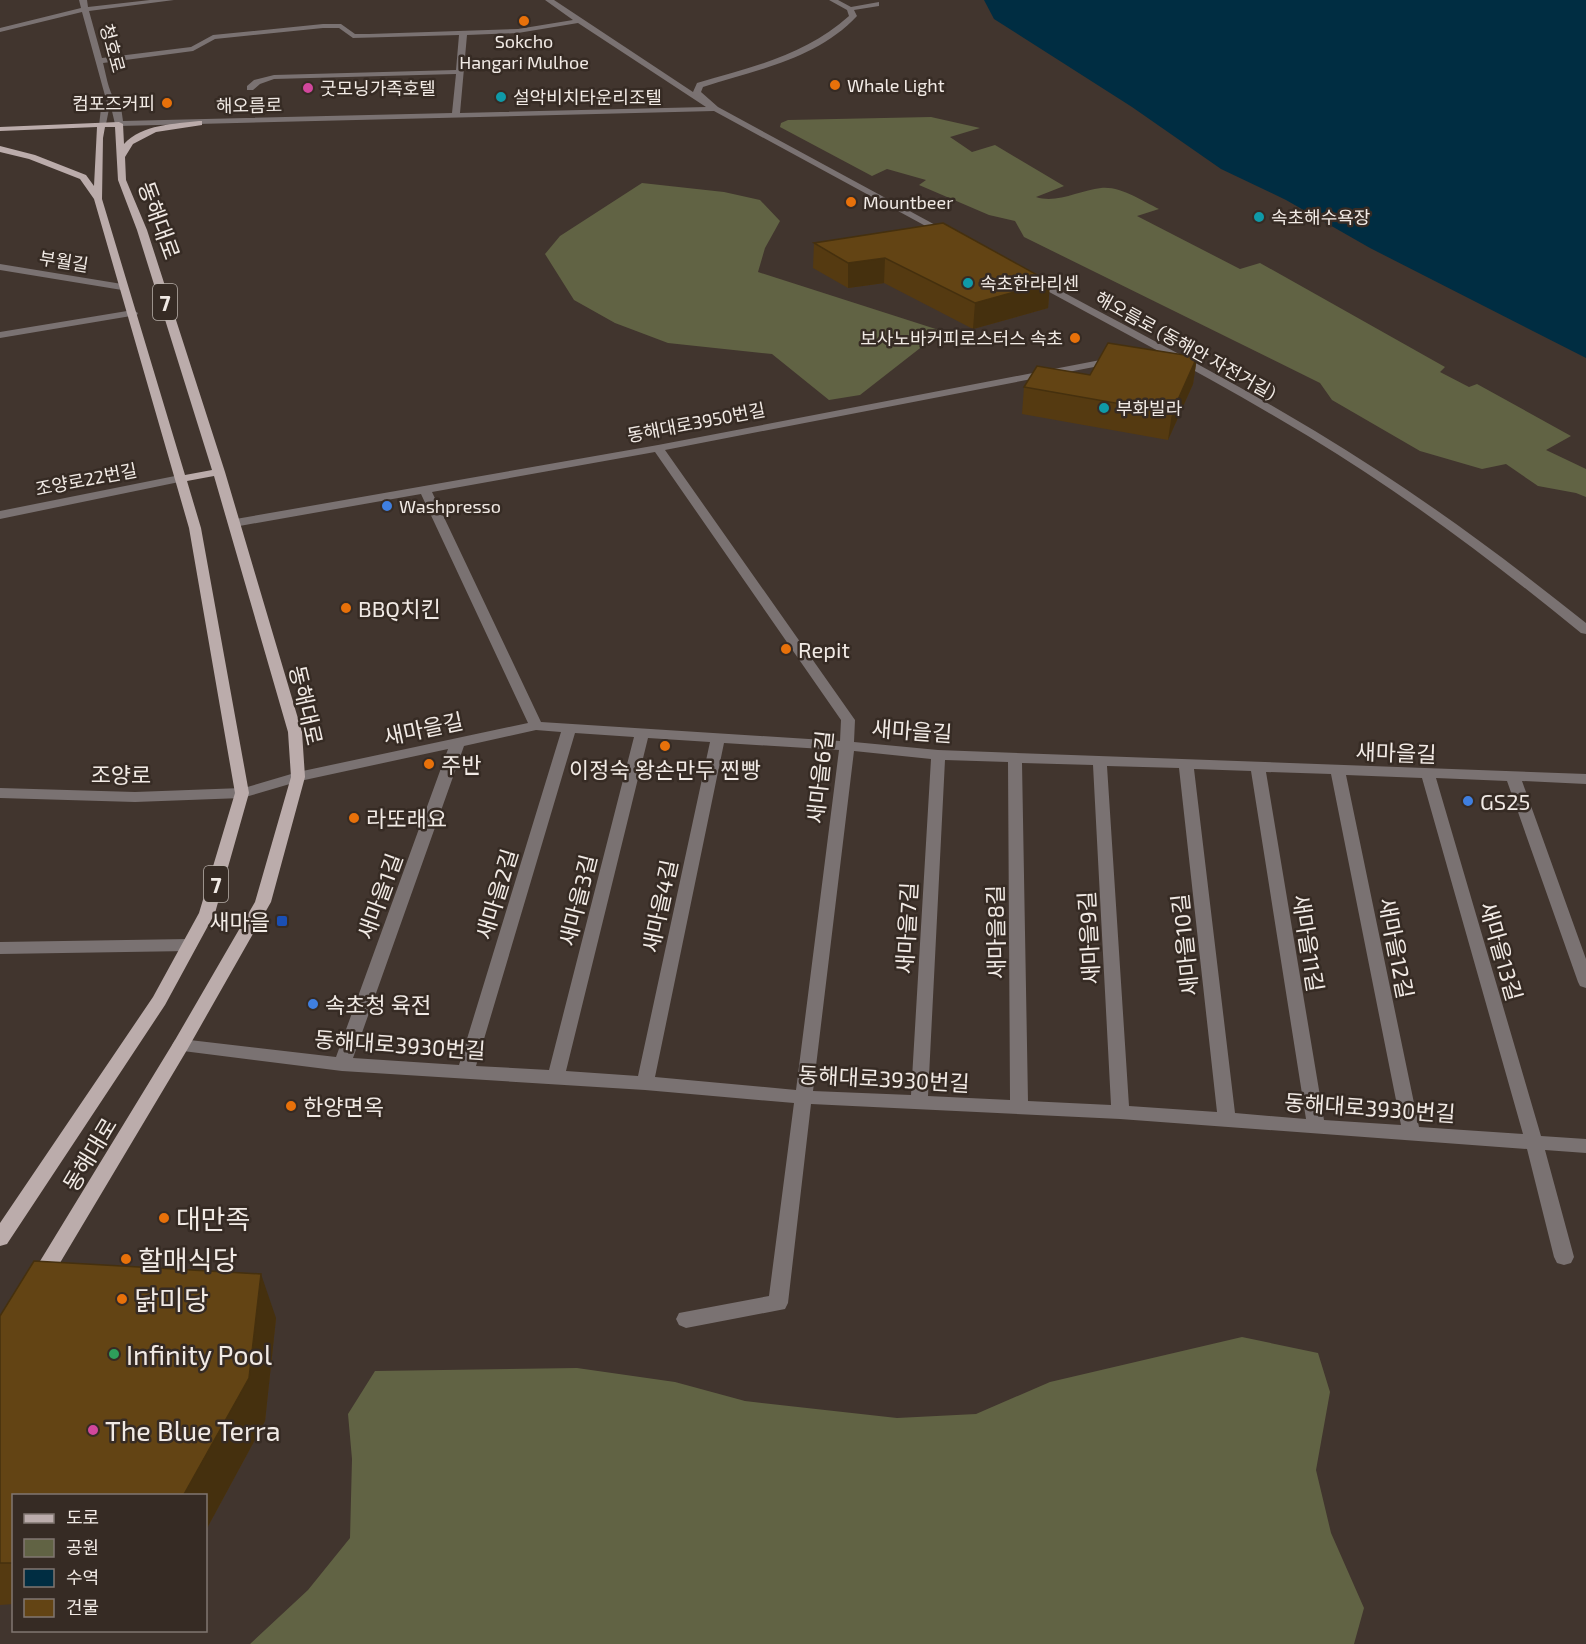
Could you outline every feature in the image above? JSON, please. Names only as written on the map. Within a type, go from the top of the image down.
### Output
[{"type":"main road","points":[[120,159],[129,143],[136,139],[167,128],[195,123]]},
{"type":"main road","points":[[0,137],[118,127]]},
{"type":"main road","name":"동해대로","points":[[30,1294],[181,1045],[263,902],[298,777],[295,732],[219,472],[142,230],[122,180],[118,127]]},
{"type":"main road","points":[[0,129],[101,128]]},
{"type":"main road","name":"동해대로","points":[[0,1238],[133,1041],[159,1000],[207,913],[242,793],[195,528],[132,313],[122,287],[98,199],[101,128]]},
{"type":"main road","name":"동해대로","points":[[0,149],[42,161],[83,177],[98,199]]},
{"type":"main road","points":[[180,479],[219,472]]},
{"type":"street","name":"청호로","points":[[83,0],[98,61],[118,108],[118,127]]},
{"type":"street","points":[[0,30],[86,9],[170,0]]},
{"type":"street","points":[[549,0],[716,109],[959,240]]},
{"type":"street","points":[[716,109],[697,92],[700,85],[779,60],[816,45],[840,29],[853,16],[849,9],[833,0]]},
{"type":"street","points":[[849,9],[876,4]]},
{"type":"street","points":[[98,61],[193,49],[213,37],[323,26],[341,26],[353,36],[518,31],[578,21]]},
{"type":"street","points":[[456,116],[463,33]]},
{"type":"street","points":[[250,88],[257,82],[274,77],[460,72]]},
{"type":"street","name":"청호로","points":[[101,128],[105,108],[118,108]]},
{"type":"street","name":"해오름로","points":[[118,127],[180,123],[716,109]]},
{"type":"street","points":[[135,113],[195,123]]},
{"type":"street","name":"부월길","points":[[0,267],[122,287]]},
{"type":"street","name":"해오름로 (동해안 자전거길)","points":[[1020,273],[1157,352],[1272,410],[1398,488],[1586,630]]},
{"type":"street","points":[[0,335],[132,313]]},
{"type":"street","name":"동해대로3950번길","points":[[234,523],[658,448],[1128,357]]},
{"type":"street","name":"새마을6길","points":[[658,448],[848,720],[847,746],[778,1303],[686,1319]]},
{"type":"street","name":"조양로22번길","points":[[0,515],[180,479]]},
{"type":"street","points":[[424,488],[536,726]]},
{"type":"street","name":"새마을길","points":[[242,793],[298,777],[536,726],[847,746],[938,755],[1586,779]]},
{"type":"street","name":"새마을2길","points":[[465,1072],[569,729]]},
{"type":"street","name":"새마을3길","points":[[556,1078],[642,732]]},
{"type":"street","name":"새마을4길","points":[[645,1083],[718,739]]},
{"type":"street","name":"새마을1길","points":[[342,1064],[458,742]]},
{"type":"street","name":"새마을7길","points":[[919,1103],[938,755]]},
{"type":"street","name":"새마을8길","points":[[1015,758],[1019,1106]]},
{"type":"street","name":"새마을9길","points":[[1100,762],[1120,1112]]},
{"type":"street","name":"새마을10길","points":[[1186,765],[1227,1120]]},
{"type":"street","name":"새마을11길","points":[[1258,768],[1316,1125]]},
{"type":"street","name":"새마을12길","points":[[1338,771],[1411,1133]]},
{"type":"street","name":"새마을13길","points":[[1428,774],[1534,1142],[1564,1257]]},
{"type":"street","points":[[1513,777],[1586,982]]},
{"type":"street","name":"조양로","points":[[0,793],[135,797],[242,793]]},
{"type":"street","points":[[0,948],[189,945]]},
{"type":"street","name":"동해대로3930번길","points":[[181,1045],[342,1064],[645,1083],[804,1097],[1120,1112],[1586,1146]]},
{"type":"green space","points":[[931,117],[980,128],[950,137],[972,152],[995,145],[1064,186],[1036,197],[1060,198],[1101,188],[1116,189],[1131,195],[1159,209],[1137,216],[1240,269],[1260,263],[1445,367],[1440,372],[1469,387],[1477,384],[1571,436],[1546,450],[1586,469],[1586,497],[1538,486],[1506,464],[1482,469],[1420,451],[1332,400],[1320,383],[1024,237],[1015,221],[989,215],[919,185],[926,180],[887,169],[872,176],[780,127],[781,123],[788,120]]},
{"type":"green space","points":[[642,183],[724,192],[760,200],[780,221],[765,248],[758,272],[942,331],[860,395],[829,400],[772,354],[668,343],[615,323],[574,300],[545,254],[560,236]]},
{"type":"green space","points":[[1242,1337],[1318,1353],[1330,1392],[1316,1470],[1331,1533],[1364,1608],[1354,1644],[250,1644],[308,1590],[350,1538],[352,1459],[348,1414],[375,1371],[577,1368],[675,1382],[745,1401],[897,1418],[976,1414],[1050,1382]]},
{"type":"water","points":[[984,0],[1586,0],[1586,358],[1370,248],[1286,200],[1221,169],[1132,107],[994,19]]},
{"type":"building","points":[[943,223],[1050,282],[975,303],[885,258],[848,263],[814,243]]},
{"type":"building","points":[[1108,343],[1197,357],[1172,413],[1024,387],[1037,366],[1090,375]]},
{"type":"building","name":"The Blue Terra","points":[[34,1261],[261,1274],[249,1378],[184,1494],[12,1494],[12,1563],[0,1563],[0,1316]]},
{"type":"place","name":"Sokcho Hangari Mulhoe","points":[[524,21]]},
{"type":"place","name":"Whale Light","points":[[835,85]]},
{"type":"place","name":"굿모닝가족호텔","points":[[308,88]]},
{"type":"place","name":"설악비치타운리조텔","points":[[501,97]]},
{"type":"place","name":"컴포즈커피","points":[[167,103]]},
{"type":"place","name":"Mountbeer","points":[[851,202]]},
{"type":"place","name":"속초해수욕장","points":[[1259,217]]},
{"type":"place","name":"속초한라리센","points":[[968,283]]},
{"type":"place","name":"보사노바커피로스터스 속초","points":[[1075,338]]},
{"type":"place","name":"부화빌라","points":[[1104,408]]},
{"type":"place","name":"Washpresso","points":[[387,506]]},
{"type":"place","name":"BBQ치킨","points":[[346,608]]},
{"type":"place","name":"Repit","points":[[786,649]]},
{"type":"place","name":"이정숙 왕손만두 찐빵","points":[[665,746]]},
{"type":"place","name":"주반","points":[[429,764]]},
{"type":"place","name":"GS25","points":[[1468,801]]},
{"type":"place","name":"라또래요","points":[[354,818]]},
{"type":"place","name":"새마을","points":[[282,921]]},
{"type":"place","name":"속초청 육전","points":[[313,1004]]},
{"type":"place","name":"한양면옥","points":[[291,1106]]},
{"type":"place","name":"대만족","points":[[164,1218]]},
{"type":"place","name":"할매식당","points":[[126,1259]]},
{"type":"place","name":"닭미당","points":[[122,1299]]},
{"type":"place","name":"Infinity Pool","points":[[114,1354]]},
{"type":"place","name":"The Blue Terra","points":[[93,1430]]}]
